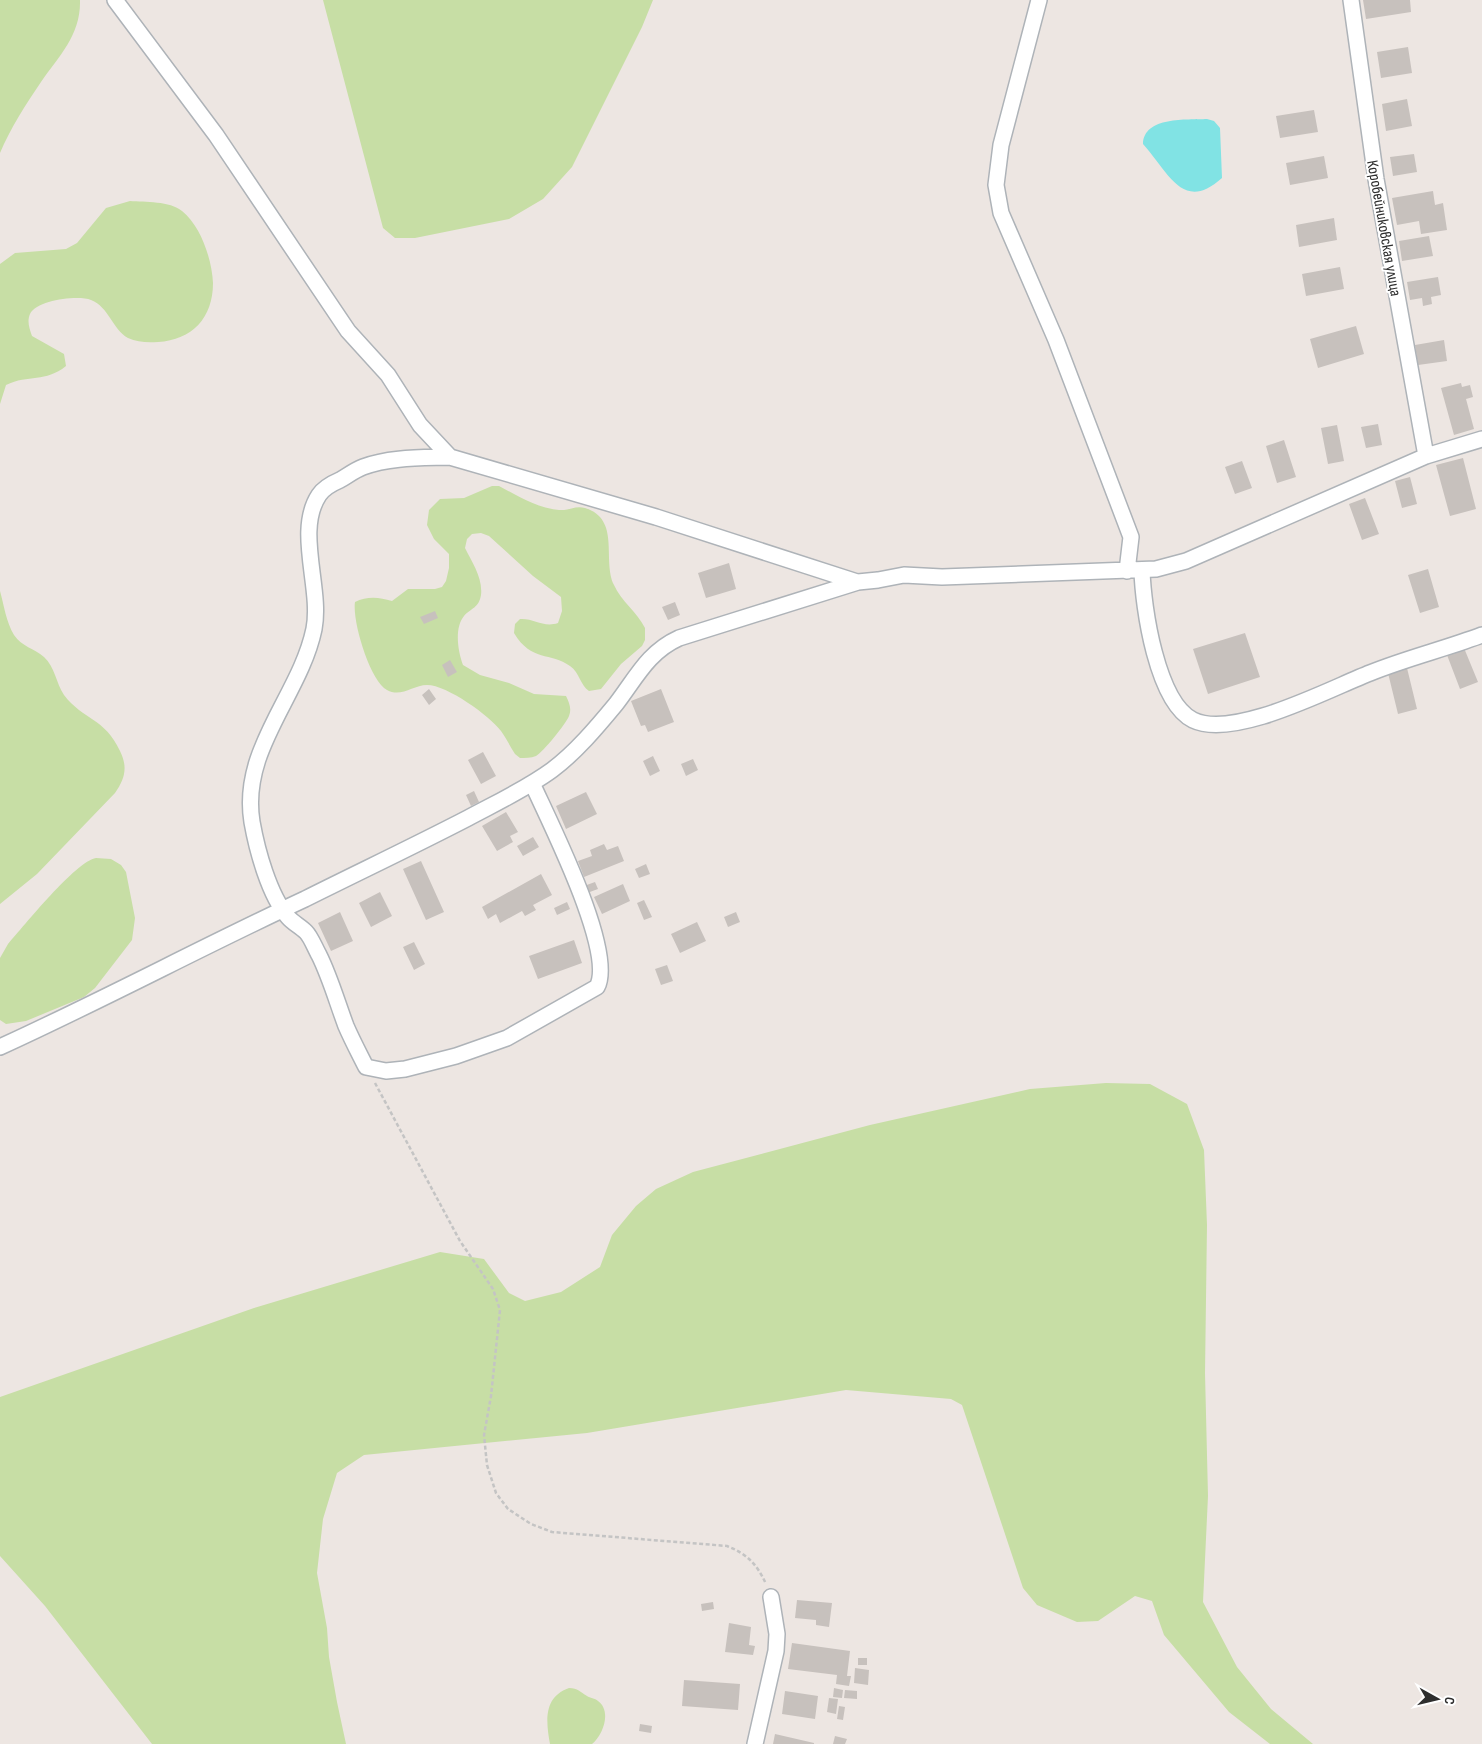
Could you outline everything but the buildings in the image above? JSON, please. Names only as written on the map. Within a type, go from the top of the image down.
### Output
[{"type":"street","points":[[115,0],[216,135],[348,331],[388,375],[420,425],[450,457]]},
{"type":"street","points":[[1038,0],[1001,145],[996,185],[1004,222],[1056,340],[1131,536],[1135,571],[1143,593],[1161,677],[1168,694],[1177,707],[1195,721],[1229,722],[1282,711],[1371,672],[1482,635]]},
{"type":"street","name":"Коробейниковская улица","points":[[1351,0],[1376,180],[1426,456]]},
{"type":"street","points":[[0,1047],[100,1001],[282,909],[406,850],[532,783],[552,770],[581,745],[616,703],[646,662],[665,644],[768,608],[858,582],[904,575],[942,578],[1156,569],[1186,561],[1426,456],[1482,439]]},
{"type":"street","points":[[532,783],[592,924],[600,958],[601,979],[597,987],[507,1038],[465,1053],[405,1069],[386,1071],[366,1067],[347,1028],[316,949],[307,933],[289,918],[282,909],[271,886],[259,852],[252,820],[251,802],[258,760],[268,732],[305,661],[314,628],[313,577],[309,538],[310,511],[320,493],[363,467],[396,460],[450,457],[656,517],[858,582]]},
{"type":"street","points":[[755,1744],[776,1651],[777,1634],[771,1597]]},
{"type":"path","points":[[366,1067],[460,1241],[493,1289],[500,1310],[491,1396],[484,1435],[487,1465],[496,1493],[508,1509],[531,1524],[552,1532],[728,1546],[741,1552],[758,1568],[771,1597]]},
{"type":"green space","points":[[0,0],[80,0],[77,24],[68,44],[24,108],[0,153]]},
{"type":"green space","points":[[323,0],[653,0],[642,27],[572,167],[543,199],[509,219],[415,238],[395,238],[383,228]]},
{"type":"green space","points":[[130,201],[171,205],[182,211],[195,225],[208,254],[213,283],[212,296],[205,317],[190,332],[181,337],[158,342],[146,342],[128,338],[118,329],[102,308],[91,300],[77,298],[58,300],[41,305],[34,309],[29,317],[32,336],[64,354],[66,366],[51,375],[6,385],[0,404],[0,264],[15,253],[66,249],[77,243],[106,208]]},
{"type":"green space","points":[[492,486],[499,486],[543,507],[562,510],[582,507],[596,513],[603,521],[607,531],[609,564],[614,585],[645,628],[645,640],[642,646],[621,664],[601,689],[589,691],[570,666],[527,648],[514,633],[515,624],[520,619],[543,624],[558,623],[562,611],[561,597],[533,576],[489,536],[481,533],[472,534],[467,539],[465,548],[479,576],[481,595],[478,603],[464,616],[459,627],[458,647],[463,665],[480,675],[509,683],[534,694],[566,696],[569,703],[570,713],[564,725],[549,744],[536,756],[530,758],[520,758],[515,754],[501,731],[488,717],[467,702],[445,690],[427,685],[397,693],[387,690],[374,675],[359,636],[356,622],[355,602],[373,598],[392,601],[408,589],[435,589],[442,587],[446,581],[449,568],[449,554],[434,539],[427,525],[429,510],[440,499],[464,498]]},
{"type":"green space","points":[[0,591],[7,619],[14,635],[48,661],[64,695],[71,703],[108,732],[120,751],[125,768],[121,783],[115,793],[37,874],[0,904]]},
{"type":"green space","points":[[96,858],[111,859],[121,865],[126,872],[135,918],[132,940],[95,988],[84,997],[26,1021],[6,1024],[0,1020],[0,958],[8,944],[50,895],[76,870]]},
{"type":"green space","points":[[1106,1083],[1150,1084],[1187,1104],[1204,1150],[1207,1225],[1205,1373],[1208,1496],[1203,1602],[1237,1667],[1271,1709],[1313,1744],[1270,1744],[1229,1712],[1164,1635],[1152,1601],[1135,1596],[1098,1621],[1077,1622],[1037,1605],[1023,1588],[962,1405],[951,1399],[846,1390],[587,1433],[364,1455],[337,1473],[323,1519],[317,1573],[327,1628],[329,1657],[346,1744],[152,1744],[45,1606],[0,1556],[0,1397],[254,1308],[440,1252],[484,1259],[509,1293],[525,1301],[561,1292],[600,1267],[612,1235],[636,1206],[656,1189],[693,1172],[870,1125],[1030,1089]]},
{"type":"green space","points":[[569,1688],[577,1689],[588,1697],[597,1700],[605,1711],[600,1735],[592,1744],[550,1744],[548,1711],[554,1697]]},
{"type":"water","points":[[1207,119],[1214,121],[1220,128],[1222,178],[1208,188],[1197,192],[1187,190],[1169,177],[1143,144],[1145,135],[1151,128],[1168,121]]}]
